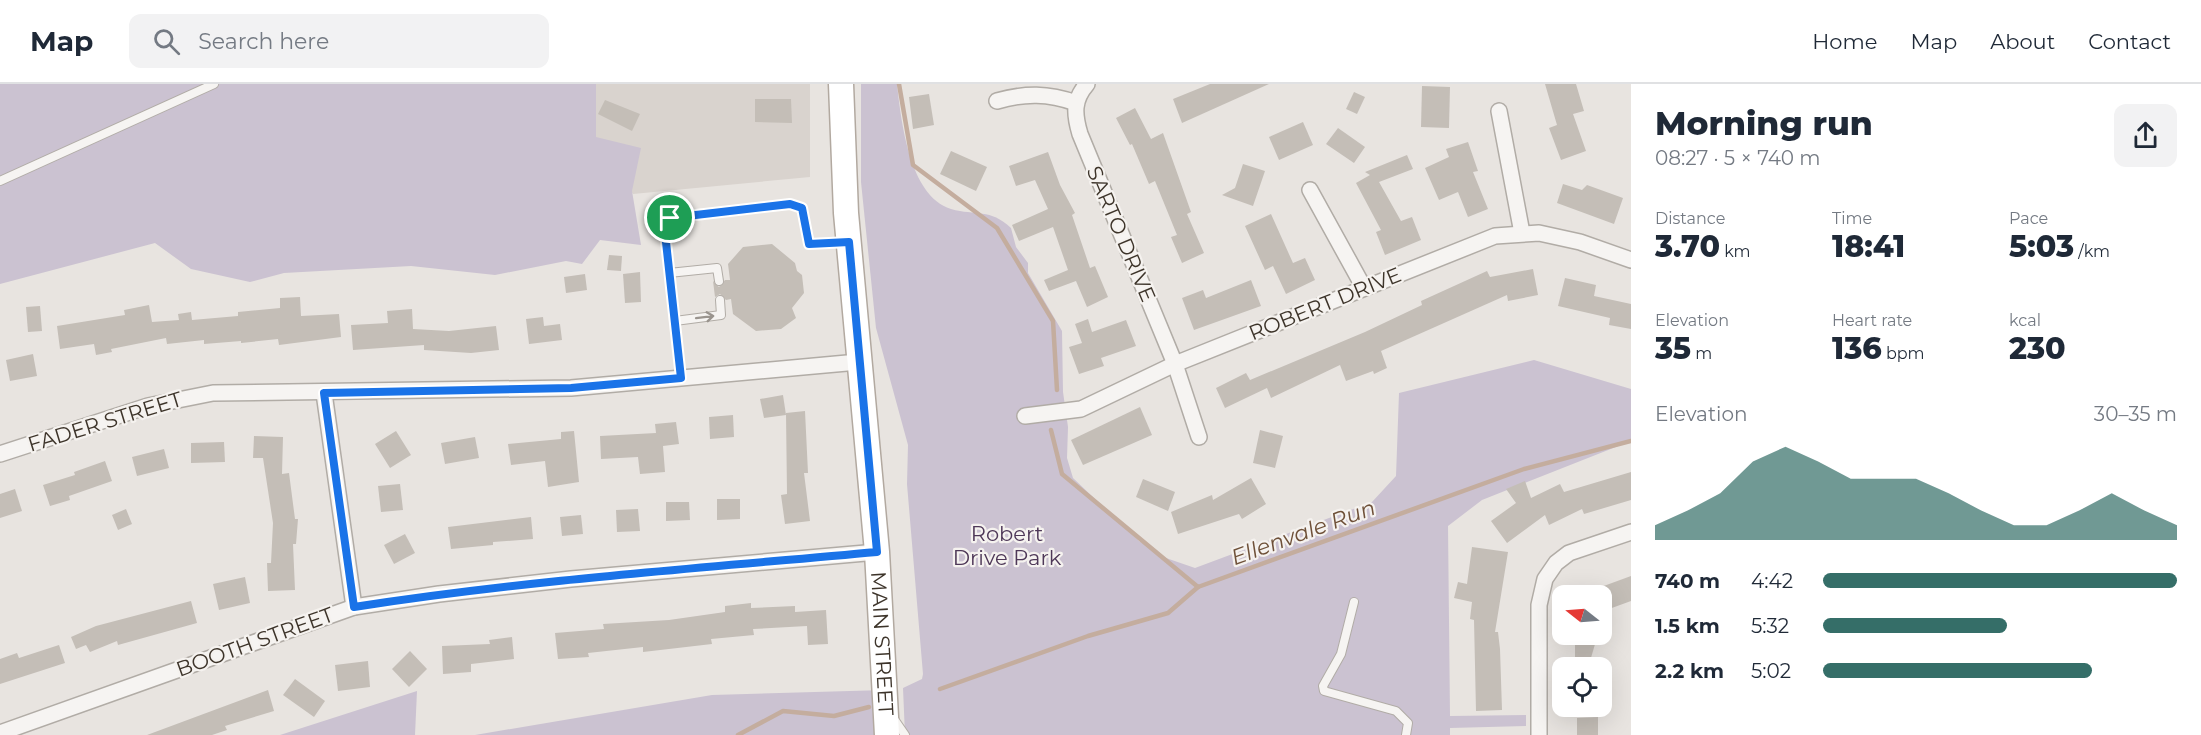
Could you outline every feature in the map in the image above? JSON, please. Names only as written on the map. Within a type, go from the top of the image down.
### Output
[{"type":"main road","name":"MAIN STREET","points":[[841,84],[849,242],[858,362],[877,552],[887,735]]},
{"type":"street","points":[[996,101],[1030,94],[1076,103],[1088,84]]},
{"type":"street","name":"SARTO DRIVE","points":[[1076,103],[1075,115],[1080,134],[1175,364],[1199,437]]},
{"type":"street","points":[[1500,111],[1522,233]]},
{"type":"street","points":[[1310,190],[1364,288]]},
{"type":"street","name":"ROBERT DRIVE","points":[[1025,416],[1081,409],[1175,364],[1485,239],[1522,233],[1539,233],[1580,242],[1631,260]]},
{"type":"street","name":"FADER STREET","points":[[0,454],[165,401],[213,393],[571,388],[858,362]]},
{"type":"street","points":[[324,393],[354,607]]},
{"type":"street","points":[[1539,735],[1539,605],[1545,579],[1556,563],[1569,553],[1631,532]]},
{"type":"street","name":"BOOTH STREET","points":[[0,733],[354,607],[439,594],[571,579],[877,552]]},
{"type":"lane","points":[[0,182],[214,84]]},
{"type":"lane","points":[[681,378],[664,224],[670,218],[790,204],[802,208],[809,244],[849,242]]},
{"type":"lane","points":[[669,273],[717,268],[719,281]]},
{"type":"lane","points":[[675,321],[721,315],[720,300]]},
{"type":"lane","points":[[1354,602],[1341,654],[1323,686],[1324,691],[1396,711],[1408,723],[1406,735]]},
{"type":"lane","points":[[885,701],[905,735]]},
{"type":"shaded area","points":[[596,84],[810,84],[810,177],[633,194],[596,138]]},
{"type":"green space","points":[[0,84],[596,84],[596,137],[641,148],[632,191],[641,245],[600,240],[582,264],[566,261],[495,275],[411,266],[284,273],[250,282],[191,269],[155,243],[0,284]]},
{"type":"green space","name":"Robert Drive Park","points":[[861,84],[897,84],[901,117],[910,155],[925,189],[937,201],[951,209],[989,215],[1011,228],[1016,247],[1028,263],[1028,273],[1062,331],[1063,392],[1068,427],[1067,458],[1073,478],[1139,541],[1166,558],[1195,568],[1372,502],[1396,476],[1399,393],[1534,360],[1631,389],[1631,441],[1482,500],[1448,526],[1450,716],[1526,715],[1526,726],[1450,728],[1450,735],[905,735],[903,688],[922,679],[923,674],[907,484],[908,445],[876,328],[861,182]]},
{"type":"green space","points":[[885,690],[886,735],[475,735],[712,695]]},
{"type":"green space","points":[[417,691],[415,735],[280,735]]},
{"type":"building","points":[[1210,84],[1269,84],[1182,123],[1173,99]]},
{"type":"building","points":[[1545,84],[1576,84],[1584,111],[1573,114],[1586,151],[1561,160],[1549,128],[1557,125]]},
{"type":"building","points":[[1422,86],[1450,87],[1449,128],[1421,127]]},
{"type":"building","points":[[1354,92],[1365,97],[1357,114],[1346,109]]},
{"type":"building","points":[[929,94],[934,125],[913,129],[909,97]]},
{"type":"building","points":[[755,99],[791,99],[792,123],[755,122]]},
{"type":"building","points":[[605,100],[640,114],[632,131],[598,114]]},
{"type":"building","points":[[1135,108],[1151,139],[1163,133],[1191,212],[1187,214],[1204,253],[1182,263],[1171,237],[1177,235],[1155,181],[1149,184],[1132,144],[1130,145],[1116,118]]},
{"type":"building","points":[[1303,122],[1313,145],[1279,160],[1269,137]]},
{"type":"building","points":[[1338,128],[1365,147],[1354,163],[1326,144]]},
{"type":"building","points":[[1468,142],[1478,171],[1473,172],[1488,209],[1468,217],[1458,192],[1439,200],[1425,168],[1449,157],[1446,149]]},
{"type":"building","points":[[951,151],[987,167],[976,191],[940,174]]},
{"type":"building","points":[[1048,152],[1060,185],[1075,213],[1072,215],[1090,268],[1095,266],[1108,297],[1087,307],[1076,281],[1049,291],[1044,280],[1068,270],[1053,227],[1019,241],[1012,225],[1048,209],[1035,180],[1016,186],[1009,166]]},
{"type":"building","points":[[1407,155],[1413,169],[1379,182],[1401,221],[1412,217],[1421,240],[1385,255],[1376,232],[1381,230],[1356,183],[1370,175],[1365,172]]},
{"type":"building","points":[[1243,164],[1265,171],[1253,206],[1222,195],[1235,188]]},
{"type":"building","points":[[1563,184],[1582,190],[1587,185],[1623,198],[1614,224],[1557,203]]},
{"type":"building","points":[[1271,214],[1293,263],[1305,258],[1315,280],[1286,294],[1273,266],[1265,270],[1245,226]]},
{"type":"building","points":[[772,244],[795,263],[797,271],[802,275],[804,293],[792,308],[796,318],[781,329],[756,331],[733,314],[731,299],[726,300],[720,294],[715,297],[713,281],[719,287],[725,280],[730,280],[728,264],[743,247]]},
{"type":"building","points":[[609,255],[622,256],[621,271],[607,270]]},
{"type":"building","points":[[1533,269],[1538,295],[1508,301],[1507,295],[1381,351],[1387,368],[1374,374],[1373,371],[1346,381],[1340,365],[1271,398],[1267,388],[1225,408],[1216,388],[1246,373],[1250,380],[1365,332],[1422,305],[1421,301],[1487,271],[1490,277]]},
{"type":"building","points":[[640,272],[641,302],[625,303],[623,274]]},
{"type":"building","points":[[585,274],[587,290],[566,293],[564,277]]},
{"type":"building","points":[[1565,278],[1596,285],[1594,296],[1631,304],[1631,329],[1609,325],[1610,318],[1558,306]]},
{"type":"building","points":[[1251,280],[1261,306],[1194,330],[1182,298],[1203,290],[1206,298]]},
{"type":"building","points":[[300,297],[301,316],[339,314],[341,337],[279,345],[278,339],[204,344],[204,340],[167,344],[166,338],[111,349],[112,352],[96,355],[94,344],[60,349],[57,326],[125,315],[124,310],[149,305],[152,322],[179,320],[178,314],[191,312],[192,320],[238,316],[238,312],[280,308],[280,298]]},
{"type":"building","points":[[40,306],[42,331],[28,332],[26,307]]},
{"type":"building","points":[[412,309],[413,329],[449,331],[496,326],[499,350],[471,353],[424,350],[424,345],[353,350],[351,325],[388,323],[387,311]]},
{"type":"building","points":[[543,317],[544,326],[560,324],[562,340],[529,344],[526,319]]},
{"type":"building","points":[[1088,319],[1092,332],[1126,320],[1136,346],[1101,358],[1104,366],[1079,374],[1069,347],[1082,343],[1075,324]]},
{"type":"building","points":[[33,354],[37,376],[10,381],[6,360]]},
{"type":"building","points":[[783,395],[786,415],[764,418],[760,399]]},
{"type":"building","points":[[1140,407],[1152,435],[1083,465],[1071,440]]},
{"type":"building","points":[[805,411],[808,473],[804,473],[810,521],[785,524],[781,495],[787,494],[786,413]]},
{"type":"building","points":[[733,415],[734,437],[710,439],[709,417]]},
{"type":"building","points":[[676,422],[679,444],[663,446],[665,472],[640,474],[638,457],[601,459],[600,436],[656,433],[655,424]]},
{"type":"building","points":[[1260,430],[1283,436],[1275,468],[1253,463]]},
{"type":"building","points":[[396,431],[411,455],[390,468],[375,444]]},
{"type":"building","points":[[574,431],[579,482],[548,487],[545,461],[511,465],[508,444],[561,439],[561,432]]},
{"type":"building","points":[[254,436],[283,437],[282,474],[289,473],[295,519],[298,519],[296,544],[293,544],[295,590],[268,591],[267,563],[271,563],[273,523],[263,458],[253,458]]},
{"type":"building","points":[[475,437],[479,458],[445,464],[441,443]]},
{"type":"building","points":[[224,442],[225,462],[191,463],[191,443]]},
{"type":"building","points":[[164,449],[169,468],[137,476],[132,457]]},
{"type":"building","points":[[105,461],[112,481],[69,496],[70,500],[50,506],[43,485],[75,475],[74,472]]},
{"type":"building","points":[[1631,472],[1631,500],[1584,514],[1582,509],[1549,525],[1545,515],[1507,543],[1491,521],[1516,503],[1506,489],[1525,481],[1531,498],[1560,484],[1564,492]]},
{"type":"building","points":[[1251,478],[1266,504],[1242,519],[1239,514],[1178,534],[1171,512],[1212,495],[1213,500]]},
{"type":"building","points":[[1143,479],[1175,492],[1168,511],[1136,497]]},
{"type":"building","points":[[400,484],[403,510],[381,512],[378,486]]},
{"type":"building","points":[[15,489],[22,511],[0,518],[0,494]]},
{"type":"building","points":[[717,499],[740,499],[740,519],[717,520]]},
{"type":"building","points":[[666,502],[689,502],[690,520],[666,521]]},
{"type":"building","points":[[126,509],[132,524],[118,530],[112,515]]},
{"type":"building","points":[[638,509],[640,531],[617,532],[616,510]]},
{"type":"building","points":[[581,515],[583,534],[562,536],[560,517]]},
{"type":"building","points":[[531,517],[533,539],[493,542],[493,545],[451,549],[448,527]]},
{"type":"building","points":[[405,534],[415,553],[394,564],[384,545]]},
{"type":"building","points":[[1472,547],[1508,552],[1495,632],[1498,632],[1500,649],[1502,710],[1476,711],[1474,620],[1470,619],[1472,602],[1454,598],[1458,582],[1467,584]]},
{"type":"building","points":[[1631,576],[1631,601],[1612,608],[1612,585],[1606,585]]},
{"type":"building","points":[[245,577],[250,603],[219,610],[213,584]]},
{"type":"building","points":[[191,601],[197,623],[118,645],[117,641],[90,652],[86,645],[76,649],[71,637],[96,626]]},
{"type":"building","points":[[751,603],[751,608],[795,606],[795,612],[826,610],[828,644],[808,645],[807,626],[753,629],[754,635],[711,639],[712,644],[643,652],[643,647],[588,653],[589,657],[558,659],[555,633],[604,629],[603,624],[669,620],[725,612],[725,606]]},
{"type":"building","points":[[512,637],[514,659],[471,664],[471,672],[443,674],[442,646],[490,644],[489,640]]},
{"type":"building","points":[[59,645],[65,663],[0,684],[0,659],[17,653],[19,658]]},
{"type":"building","points":[[1575,645],[1595,645],[1591,657],[1575,657]]},
{"type":"building","points":[[410,651],[427,669],[409,687],[392,669]]},
{"type":"building","points":[[368,661],[370,687],[338,691],[335,665]]},
{"type":"building","points":[[295,679],[325,701],[314,717],[283,695]]},
{"type":"building","points":[[268,690],[274,711],[225,726],[227,730],[212,735],[147,735]]},
{"type":"building","points":[[1598,717],[1598,735],[1577,735],[1577,718]]},
{"type":"waterway","name":"Ellenvale Run","points":[[899,84],[913,165],[997,228],[1053,321],[1057,390]]},
{"type":"waterway","name":"Ellenvale Run","points":[[1051,430],[1062,474],[1198,587],[1524,469],[1631,441]]},
{"type":"waterway","points":[[940,689],[1088,636],[1168,613],[1198,587]]},
{"type":"waterway","points":[[738,735],[783,711],[834,716],[869,707]]},
{"type":"route","points":[[790,204],[802,208],[809,244],[849,242],[858,362],[877,552],[571,579],[439,594],[354,607],[324,393],[571,388],[681,378],[664,224],[670,218],[790,204]]}]
